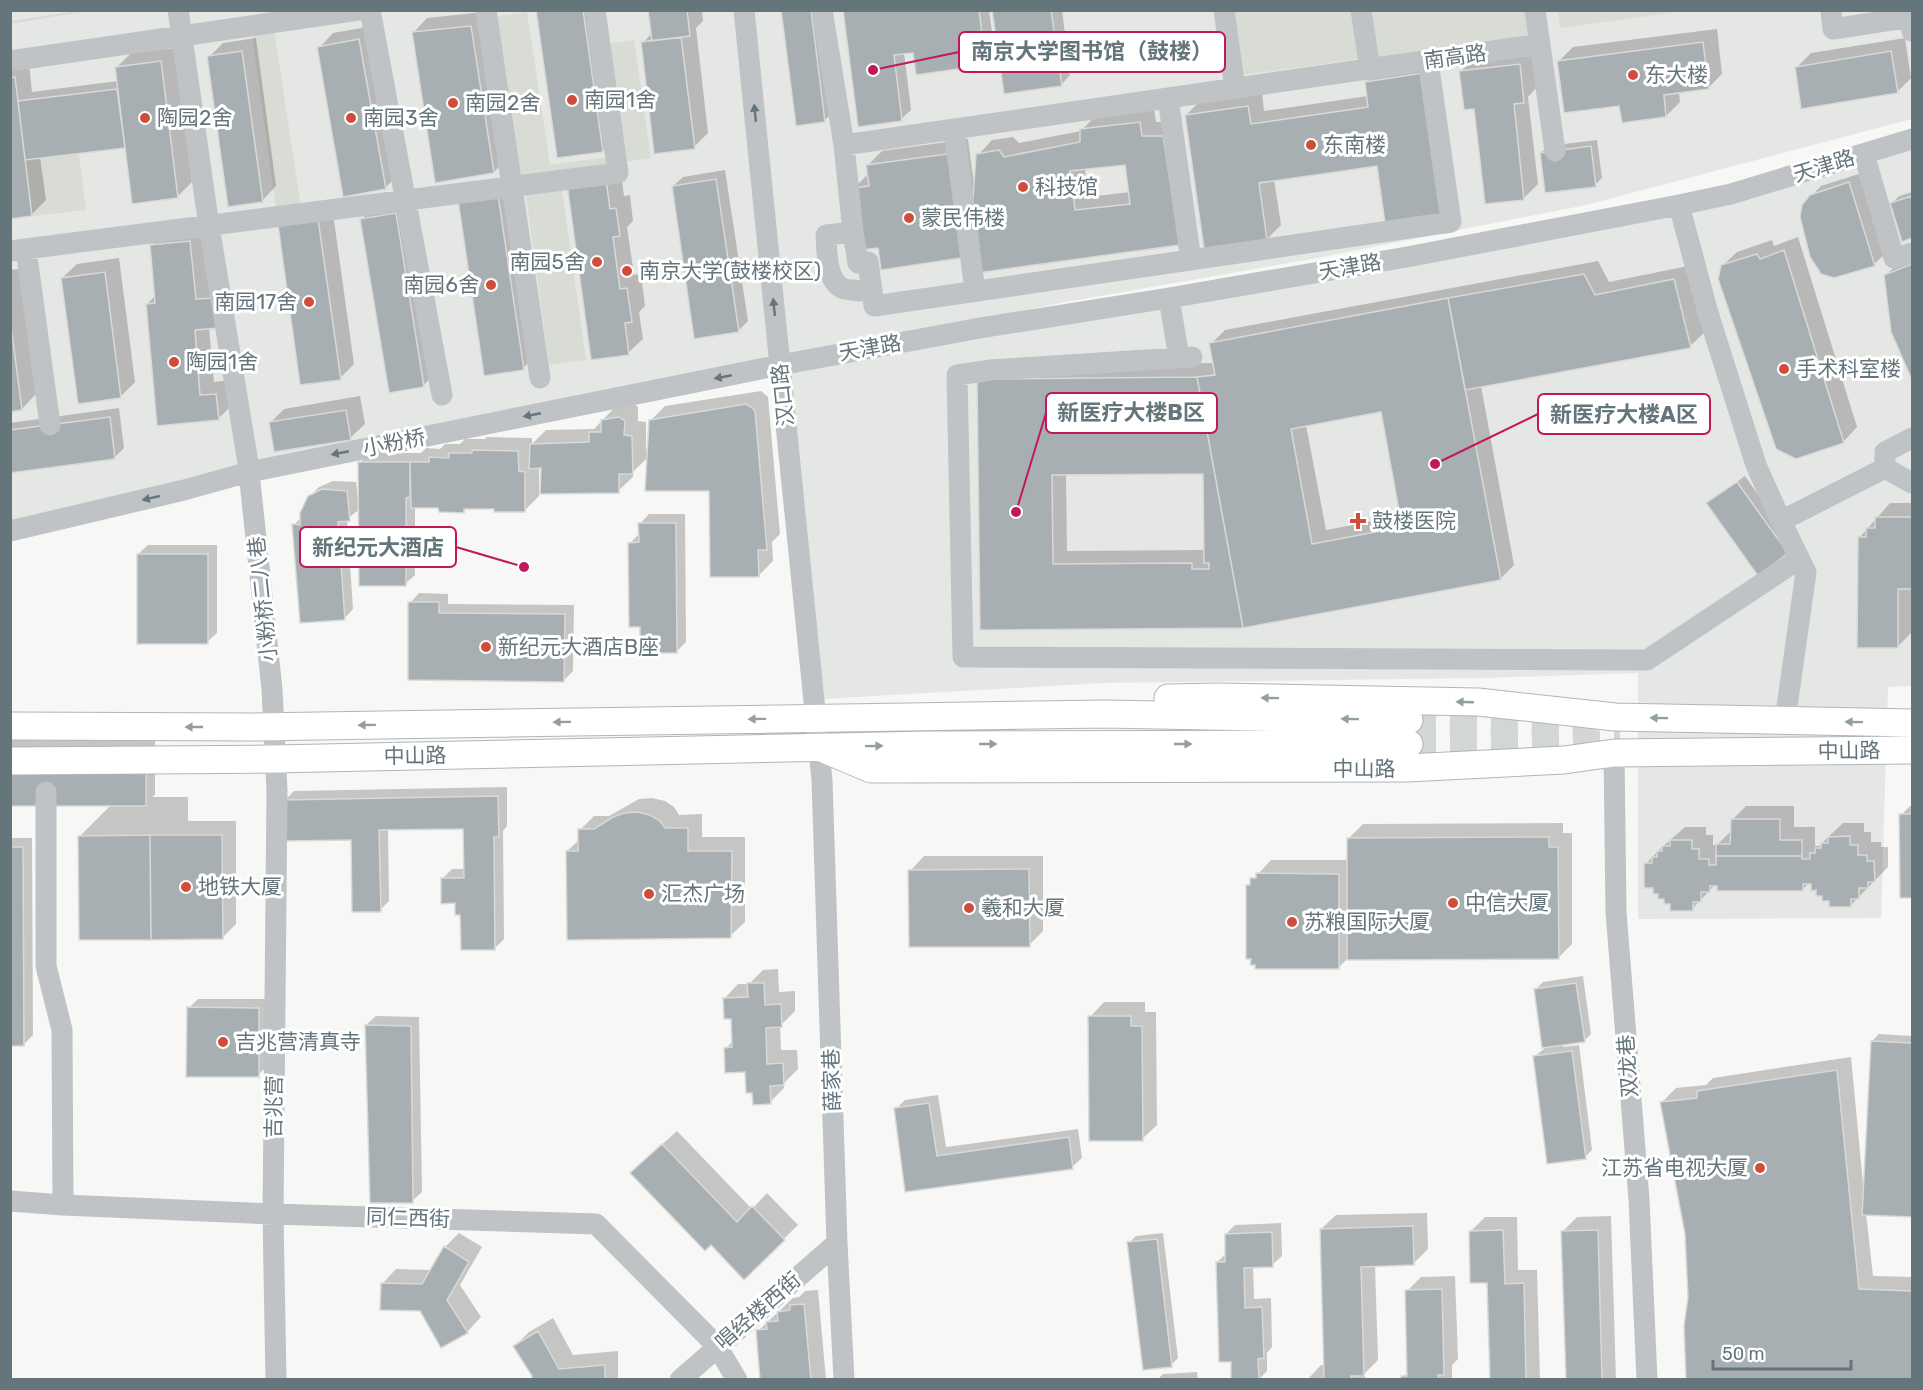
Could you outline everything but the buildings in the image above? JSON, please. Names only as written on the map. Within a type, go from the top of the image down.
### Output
[{"type":"main road","points":[[816,718],[871,702],[1219,697],[1478,702],[1615,717],[1912,723]]},
{"type":"main road","points":[[10,726],[263,727],[1105,714],[1409,732],[819,747]]},
{"type":"main road","points":[[10,761],[275,759]]},
{"type":"street","name":"小粉桥二八巷","points":[[178,10],[209,226],[249,472],[272,689],[263,727]]},
{"type":"street","points":[[10,61],[359,10]]},
{"type":"street","points":[[370,10],[442,395]]},
{"type":"street","points":[[486,10],[540,378]]},
{"type":"street","points":[[50,425],[18,250],[618,173],[595,10]]},
{"type":"street","name":"汉口路","points":[[744,10],[822,780]]},
{"type":"street","points":[[822,10],[844,146],[858,263],[868,262],[874,306],[1451,222],[1428,61]]},
{"type":"street","points":[[1224,10],[1235,89]]},
{"type":"street","points":[[1361,10],[1370,69]]},
{"type":"street","points":[[1535,10],[1555,151]]},
{"type":"street","points":[[1831,10],[1833,29],[1911,17],[1912,31]]},
{"type":"street","name":"南高路","points":[[844,146],[1540,44]]},
{"type":"street","points":[[1168,98],[1191,260]]},
{"type":"street","points":[[954,129],[975,291]]},
{"type":"street","name":"天津路","points":[[780,365],[980,328],[1407,257],[1679,205],[1731,194],[1912,139]]},
{"type":"street","points":[[1864,154],[1894,258],[1912,253]]},
{"type":"street","points":[[1679,205],[1708,313],[1756,465],[1806,572],[1785,721]]},
{"type":"street","points":[[853,232],[826,235],[827,245],[833,278],[843,288],[859,291]]},
{"type":"street","points":[[1169,298],[1185,357],[991,370],[957,375],[963,657],[1647,660],[1799,559]]},
{"type":"street","name":"小粉桥","points":[[10,531],[184,490],[249,472],[780,365]]},
{"type":"street","points":[[1885,468],[1885,453],[1912,438]]},
{"type":"street","points":[[1781,521],[1885,468]]},
{"type":"street","points":[[1885,468],[1912,483]]},
{"type":"street","name":"吉兆营","points":[[263,727],[275,759],[277,802],[273,1214],[276,1380]]},
{"type":"street","points":[[275,759],[819,747],[871,770],[1407,768],[1564,760],[1614,753],[1912,750]]},
{"type":"street","name":"双龙巷","points":[[1614,753],[1616,912],[1638,1199],[1647,1380]]},
{"type":"street","name":"薛家巷","points":[[822,780],[837,1243],[844,1380]]},
{"type":"street","points":[[45,792],[46,966],[62,1030],[63,1205]]},
{"type":"street","name":"同仁西街","points":[[10,1201],[273,1214],[596,1224],[717,1346],[736,1380]]},
{"type":"street","name":"唱经楼西街","points":[[680,1380],[837,1243]]},
{"type":"shaded area","points":[[1558,10],[1684,10],[1684,11],[1560,28]]},
{"type":"shaded area","name":"南京大学(鼓楼校区)","points":[[11,11],[1912,11],[1912,119],[1586,205],[1317,258],[1060,303],[11,524]]},
{"type":"shaded area","points":[[1233,11],[1352,11],[1359,59],[1242,75]]},
{"type":"shaded area","points":[[1369,11],[1530,11],[1533,34],[1376,60]]},
{"type":"shaded area","points":[[527,12],[550,165],[622,155],[606,44],[634,40],[651,158],[514,180],[492,17]]},
{"type":"shaded area","points":[[273,23],[302,214],[277,217],[251,26]]},
{"type":"shaded area","name":"鼓楼医院","points":[[1912,139],[1912,686],[1888,687],[1881,918],[1638,919],[1638,673],[1483,678],[1102,683],[822,699],[786,368],[1679,205]]},
{"type":"shaded area","points":[[79,154],[86,210],[32,216],[25,160]]},
{"type":"shaded area","points":[[562,190],[586,360],[549,365],[526,195]]},
{"type":"tunnel","points":[[1409,720],[1596,726]]},
{"type":"tunnel","points":[[1409,744],[1620,744]]},
{"type":"place","name":"南京大学图书馆（鼓楼）","points":[[873,70]]},
{"type":"place","name":"东大楼","points":[[1633,75]]},
{"type":"place","name":"南园1舍","points":[[572,100]]},
{"type":"place","name":"南园2舍","points":[[453,103]]},
{"type":"place","name":"陶园2舍","points":[[145,118]]},
{"type":"place","name":"南园3舍","points":[[351,118]]},
{"type":"place","name":"东南楼","points":[[1311,145]]},
{"type":"place","name":"科技馆","points":[[1023,187]]},
{"type":"place","name":"蒙民伟楼","points":[[909,218]]},
{"type":"place","name":"南园5舍","points":[[597,262]]},
{"type":"place","name":"南京大学(鼓楼校区)","points":[[627,271]]},
{"type":"place","name":"南园6舍","points":[[491,285]]},
{"type":"place","name":"南园17舍","points":[[309,302]]},
{"type":"place","name":"陶园1舍","points":[[174,362]]},
{"type":"place","name":"手术科室楼","points":[[1784,369]]},
{"type":"place","name":"新医疗大楼A区","points":[[1435,464]]},
{"type":"place","name":"新医疗大楼B区","points":[[1016,512]]},
{"type":"place","name":"鼓楼医院","points":[[1358,521]]},
{"type":"place","name":"新纪元大酒店","points":[[524,567]]},
{"type":"place","name":"新纪元大酒店B座","points":[[486,647]]},
{"type":"place","name":"地铁大厦","points":[[186,887]]},
{"type":"place","name":"汇杰广场","points":[[649,894]]},
{"type":"place","name":"中信大厦","points":[[1453,903]]},
{"type":"place","name":"羲和大厦","points":[[969,908]]},
{"type":"place","name":"苏粮国际大厦","points":[[1292,922]]},
{"type":"place","name":"吉兆营清真寺","points":[[223,1042]]},
{"type":"place","name":"江苏省电视大厦","points":[[1760,1168]]}]
